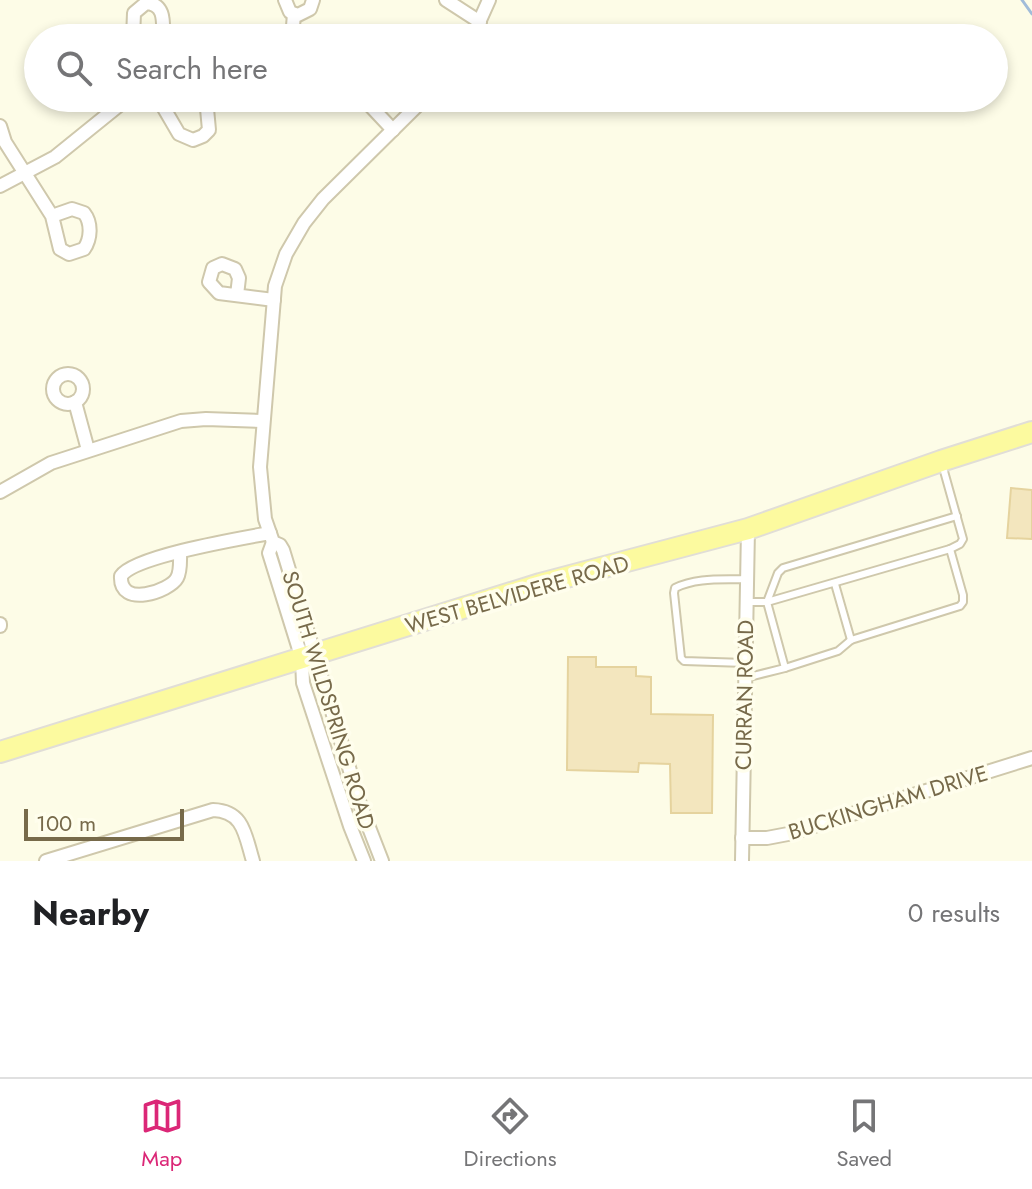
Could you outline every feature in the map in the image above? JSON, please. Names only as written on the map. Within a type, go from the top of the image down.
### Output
[{"type":"main road","name":"WEST BELVIDERE ROAD","points":[[0,752],[540,584],[748,529],[1032,432]]},
{"type":"street","points":[[285,0],[286,8],[294,14],[307,12],[313,0]]},
{"type":"street","points":[[446,0],[480,22],[489,0]]},
{"type":"street","points":[[134,24],[134,13],[141,5],[151,3],[162,13],[162,24]]},
{"type":"street","points":[[293,24],[294,14]]},
{"type":"street","points":[[0,186],[55,157],[111,112]]},
{"type":"street","points":[[166,112],[179,134],[193,140],[203,136],[209,128],[207,112]]},
{"type":"street","points":[[376,112],[393,130]]},
{"type":"street","name":"SOUTH WILDSPRING ROAD","points":[[382,861],[269,553],[272,538],[265,519],[260,467],[275,286],[286,254],[323,199],[411,112]]},
{"type":"street","points":[[0,126],[5,142],[52,216]]},
{"type":"street","points":[[237,295],[274,300]]},
{"type":"street","points":[[75,402],[88,450]]},
{"type":"street","points":[[0,492],[51,463],[181,421],[262,421]]},
{"type":"street","name":"CURRAN ROAD","points":[[742,861],[748,529]]},
{"type":"street","points":[[180,552],[178,576],[169,586],[138,595],[123,588],[121,576],[125,570],[180,552],[272,538]]},
{"type":"street","name":"SOUTH WILDSPRING ROAD","points":[[309,656],[303,683],[364,861]]},
{"type":"street","name":"BUCKINGHAM DRIVE","points":[[742,838],[788,834],[1032,758]]},
{"type":"street","points":[[46,861],[213,810],[228,811],[240,821],[253,861]]},
{"type":"street","points":[[351,830],[367,824]]},
{"type":"lane","points":[[746,602],[767,602],[835,584],[960,544],[963,539],[941,461]]},
{"type":"lane","points":[[785,668],[767,602],[783,568],[957,516]]},
{"type":"lane","points":[[745,678],[838,651],[851,640],[960,606],[963,595],[950,549]]},
{"type":"lane","points":[[745,663],[684,661],[681,658],[674,593],[675,588],[681,585],[746,579]]},
{"type":"lane","points":[[835,584],[851,640]]},
{"type":"building","points":[[1011,488],[1032,490],[1032,539],[1007,538]]},
{"type":"building","points":[[568,657],[596,657],[596,667],[636,667],[636,676],[651,677],[651,714],[713,715],[712,813],[671,813],[670,764],[639,763],[638,772],[567,770]]},
{"type":"waterway","points":[[1022,0],[1032,14]]}]
